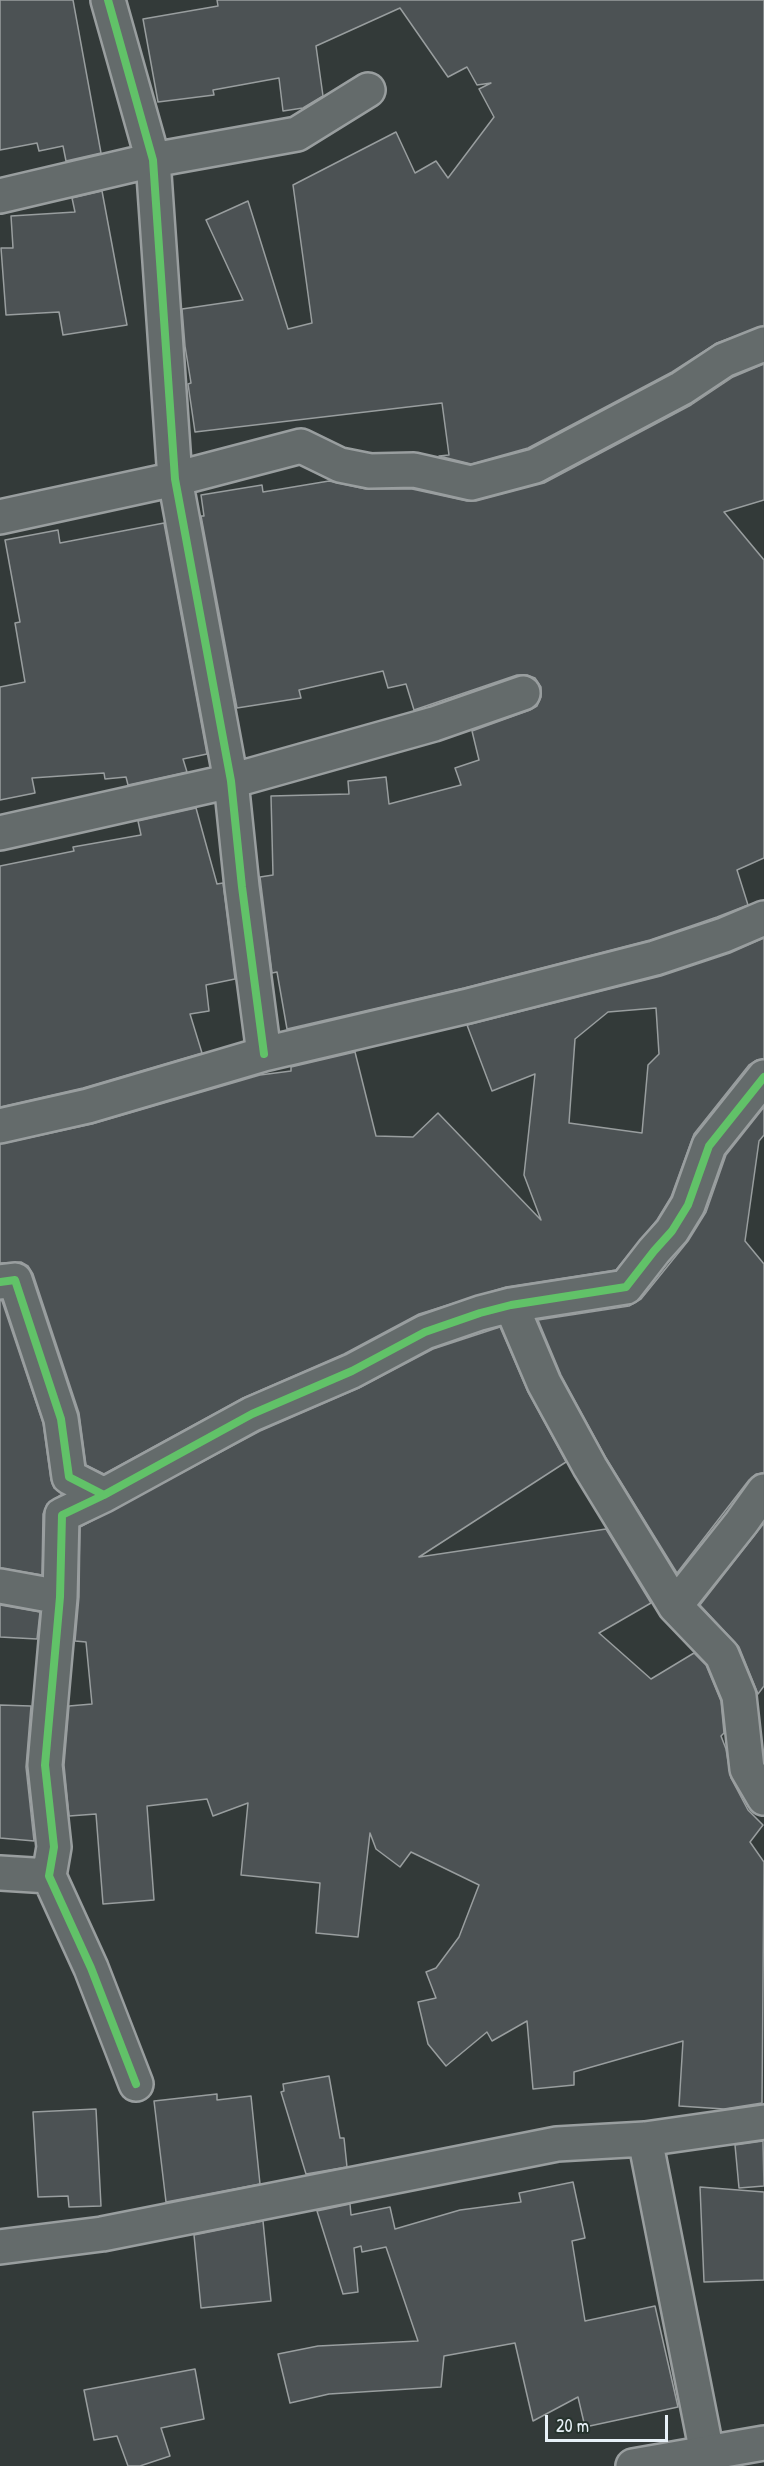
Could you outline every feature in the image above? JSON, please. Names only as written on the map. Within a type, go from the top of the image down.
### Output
[{"type":"street","points":[[108,0],[153,160],[175,478],[231,781],[242,887],[264,1054]]},
{"type":"street","points":[[0,196],[153,160],[297,134],[368,90]]},
{"type":"street","points":[[0,517],[175,478],[301,446],[340,465],[370,471],[414,470],[471,483],[535,466],[682,388],[724,360],[764,344]]},
{"type":"street","points":[[0,833],[231,781],[434,724],[523,693]]},
{"type":"street","points":[[0,1126],[88,1106],[264,1054],[468,1006],[655,958],[724,935],[764,918]]},
{"type":"street","points":[[136,2084],[91,1968],[49,1876],[54,1848],[45,1765],[60,1597],[62,1515],[104,1495],[252,1414],[352,1371],[425,1332],[511,1305],[626,1287],[672,1231],[688,1205],[709,1146],[764,1077]]},
{"type":"street","points":[[5,1275],[61,1419],[69,1477],[104,1495]]},
{"type":"street","points":[[511,1305],[544,1383],[584,1457],[675,1606],[722,1655],[739,1696],[747,1769],[764,1798]]},
{"type":"street","points":[[675,1606],[764,1491]]},
{"type":"street","points":[[0,1586],[60,1597]]},
{"type":"street","points":[[0,1873],[49,1876]]},
{"type":"street","points":[[0,2247],[102,2234],[556,2144],[645,2139],[764,2122]]},
{"type":"street","points":[[645,2139],[707,2453]]},
{"type":"street","points":[[633,2466],[764,2443]]},
{"type":"building","points":[[0,0],[73,0],[101,153],[66,161],[63,146],[39,151],[37,143],[0,150]]},
{"type":"building","points":[[217,0],[764,0],[764,326],[717,343],[672,372],[528,448],[471,464],[439,456],[449,455],[442,403],[195,432],[188,384],[191,383],[182,309],[243,300],[206,220],[248,201],[288,329],[312,323],[293,185],[396,132],[415,173],[436,161],[448,178],[494,117],[479,89],[491,83],[477,85],[467,67],[448,77],[400,8],[316,46],[323,96],[303,108],[283,111],[279,78],[213,90],[214,95],[158,102],[143,19],[218,6]]},
{"type":"building","points":[[102,191],[127,325],[63,335],[59,312],[6,315],[1,248],[13,248],[11,216],[75,212],[72,198]]},
{"type":"building","points":[[764,364],[764,500],[724,512],[764,560],[764,858],[737,870],[748,905],[650,940],[464,988],[287,1029],[277,972],[272,973],[260,877],[273,875],[271,796],[349,794],[348,781],[386,777],[389,804],[461,785],[455,768],[479,760],[472,731],[537,706],[541,697],[541,687],[535,678],[517,675],[414,710],[406,684],[388,688],[383,671],[299,690],[301,698],[237,708],[201,516],[204,516],[201,495],[262,485],[263,492],[329,481],[366,489],[412,489],[476,501],[544,483],[691,405],[733,377]]},
{"type":"building","points":[[164,523],[207,754],[183,759],[187,772],[128,785],[126,777],[105,779],[104,773],[32,778],[35,793],[0,800],[0,687],[25,682],[15,623],[20,622],[5,540],[58,530],[60,543]]},
{"type":"building","points":[[196,808],[217,884],[223,883],[235,979],[206,985],[209,1011],[190,1014],[202,1053],[83,1088],[0,1107],[0,866],[74,851],[73,847],[141,835],[138,821]]},
{"type":"building","points":[[764,938],[764,1059],[749,1065],[694,1134],[671,1197],[657,1220],[616,1270],[506,1287],[419,1314],[344,1354],[243,1398],[104,1474],[86,1465],[79,1413],[33,1274],[28,1266],[21,1262],[0,1263],[0,1144],[92,1124],[260,1075],[291,1071],[291,1067],[355,1052],[376,1136],[413,1137],[438,1113],[541,1220],[524,1175],[535,1074],[492,1091],[467,1025],[661,976],[730,953]],"holes":[[[656,1008],[659,1054],[648,1065],[642,1133],[569,1123],[575,1039],[608,1012]]]},
{"type":"building","points":[[764,1107],[764,1135],[759,1141],[745,1241],[764,1264],[764,1473],[756,1474],[749,1480],[677,1573],[606,1458],[561,1375],[538,1320],[629,1306],[641,1299],[688,1241],[706,1212],[726,1155]]},
{"type":"building","points":[[0,1300],[43,1423],[51,1480],[54,1488],[62,1494],[47,1504],[43,1514],[42,1575],[0,1568]]},
{"type":"building","points":[[500,1327],[528,1392],[566,1462],[419,1557],[606,1529],[651,1603],[599,1633],[651,1679],[694,1653],[706,1665],[721,1701],[724,1733],[721,1736],[726,1749],[731,1778],[748,1810],[763,1825],[750,1842],[764,1862],[762,2103],[724,2109],[679,2106],[683,2041],[574,2072],[574,2085],[533,2089],[527,2021],[492,2041],[487,2032],[446,2066],[428,2044],[418,2002],[436,1998],[426,1972],[436,1968],[459,1937],[479,1885],[411,1852],[400,1867],[376,1849],[370,1833],[358,1937],[316,1933],[320,1883],[241,1875],[248,1803],[213,1816],[207,1799],[147,1806],[154,1900],[103,1904],[96,1814],[69,1816],[64,1765],[69,1706],[92,1704],[86,1642],[75,1641],[79,1597],[80,1527],[260,1431],[359,1388],[433,1349]]},
{"type":"building","points":[[764,1523],[764,1686],[758,1694],[739,1647],[700,1605]]},
{"type":"building","points":[[0,1605],[40,1612],[37,1639],[0,1637]]},
{"type":"building","points":[[0,1705],[31,1706],[26,1767],[34,1841],[0,1838]]},
{"type":"building","points":[[329,2076],[340,2138],[344,2138],[347,2167],[306,2174],[281,2092],[284,2091],[283,2084]]},
{"type":"building","points":[[217,2094],[217,2100],[251,2096],[260,2184],[166,2202],[154,2101]]},
{"type":"building","points":[[96,2109],[101,2206],[69,2207],[68,2196],[38,2197],[33,2112]]},
{"type":"building","points":[[763,2141],[764,2186],[739,2188],[735,2145]]},
{"type":"building","points":[[573,2182],[585,2238],[572,2241],[585,2321],[655,2306],[678,2407],[585,2427],[578,2397],[533,2421],[515,2343],[444,2356],[441,2387],[329,2394],[290,2403],[278,2354],[318,2346],[418,2341],[386,2247],[362,2252],[361,2246],[354,2248],[358,2292],[343,2294],[317,2211],[350,2204],[351,2215],[390,2207],[395,2229],[460,2210],[521,2202],[519,2193]]},
{"type":"building","points":[[700,2187],[764,2192],[764,2280],[704,2282]]},
{"type":"building","points":[[263,2221],[271,2301],[201,2308],[194,2235]]},
{"type":"building","points":[[195,2369],[204,2419],[161,2428],[170,2456],[140,2466],[128,2466],[117,2436],[94,2440],[84,2390]]},
{"type":"cycle path","points":[[108,0],[153,160],[175,479],[231,781],[242,887],[264,1054]]},
{"type":"cycle path","points":[[104,1495],[252,1414],[352,1371],[425,1332],[511,1305],[626,1287],[672,1231],[688,1205],[709,1146],[764,1077]]},
{"type":"cycle path","points":[[0,1282],[15,1280],[61,1419],[69,1477],[104,1495],[62,1515],[60,1597],[45,1765],[54,1847],[49,1876],[91,1968],[136,2084]]}]
